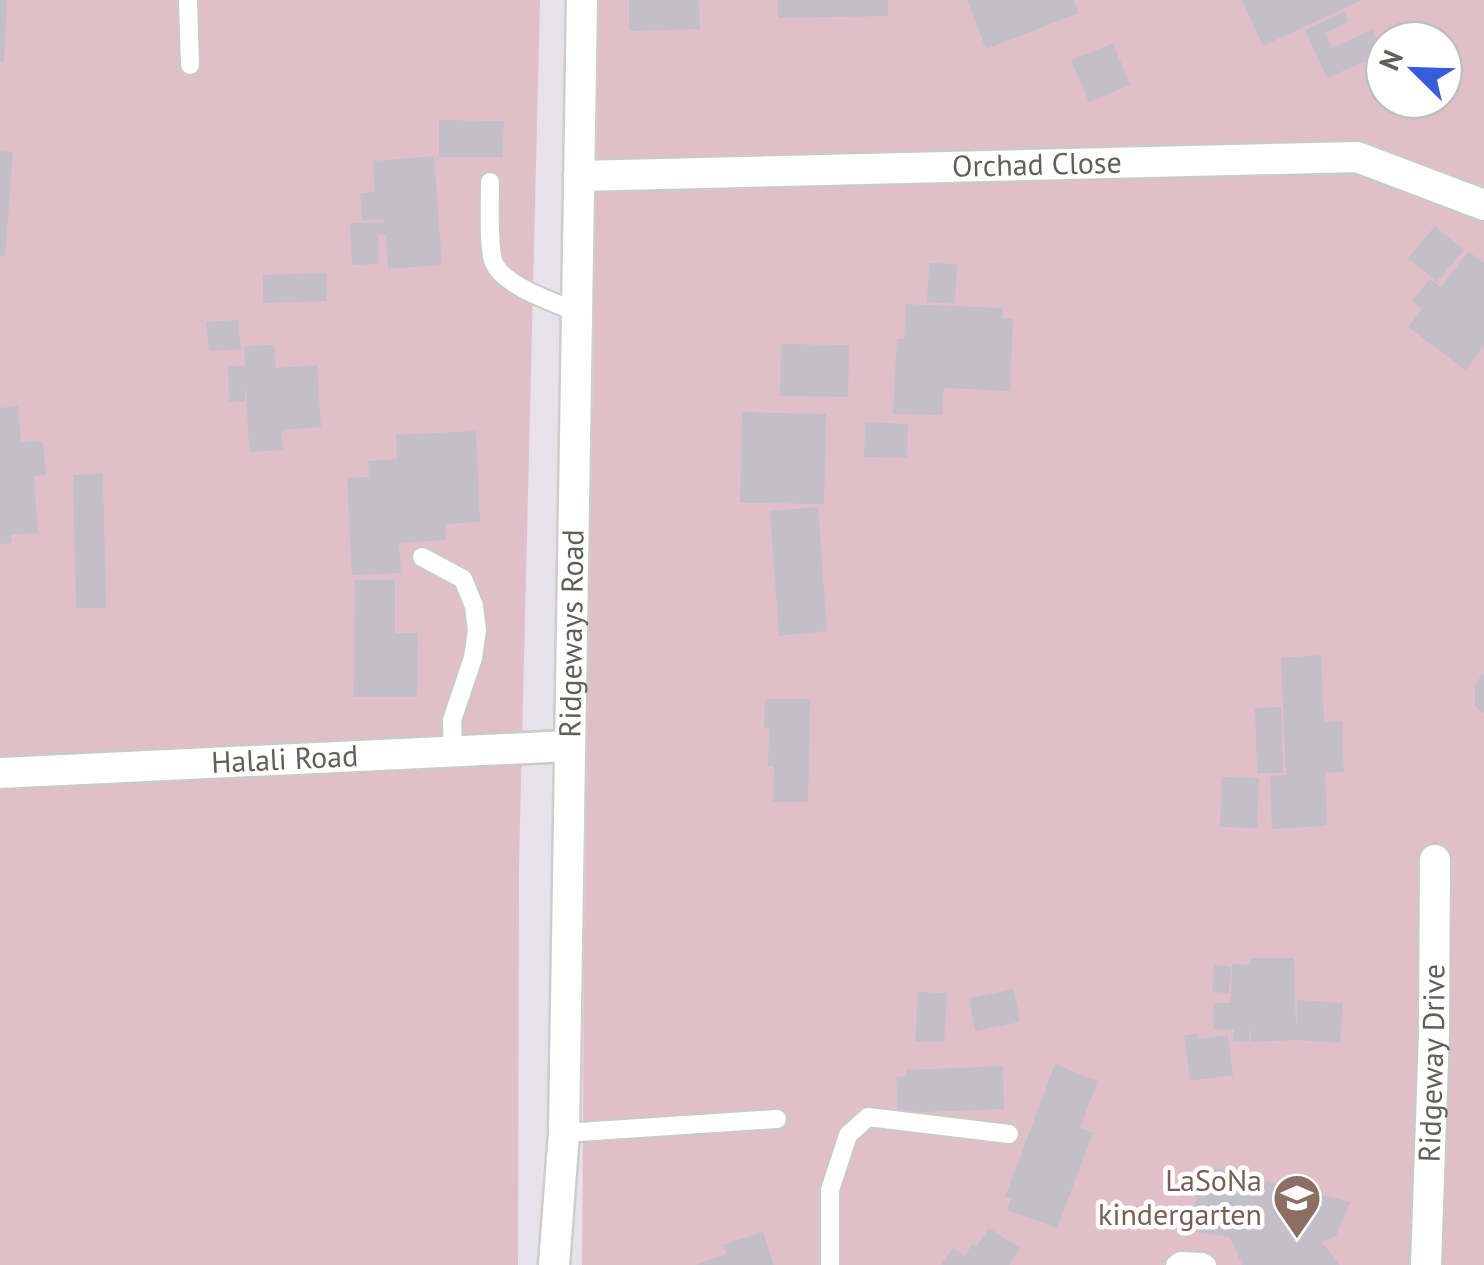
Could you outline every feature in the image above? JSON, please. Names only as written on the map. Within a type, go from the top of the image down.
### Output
[{"type":"street","name":"Ridgeways Road","points":[[554,1265],[564,1133],[582,0]]},
{"type":"street","name":"Orchad Close","points":[[579,176],[1357,158],[1484,205]]},
{"type":"street","name":"Halali Road","points":[[0,773],[569,746]]},
{"type":"street","name":"Ridgeway Drive","points":[[1426,1265],[1436,860]]},
{"type":"lane","points":[[188,0],[190,65]]},
{"type":"lane","points":[[490,182],[493,262],[504,276],[522,287],[577,312]]},
{"type":"lane","points":[[422,557],[462,579],[474,606],[473,658],[452,720],[453,752]]},
{"type":"lane","points":[[830,1265],[830,1190],[848,1136],[868,1117],[1009,1134]]},
{"type":"lane","points":[[564,1133],[777,1119]]},
{"type":"lane","points":[[1175,1265],[1180,1261],[1208,1265]]},
{"type":"shaded area","points":[[0,0],[540,0],[519,864],[518,1265],[0,1265]]},
{"type":"shaded area","points":[[590,0],[1484,0],[1484,1265],[582,1265]]},
{"type":"building","points":[[0,0],[7,0],[4,61],[0,61]]},
{"type":"building","points":[[629,0],[699,0],[700,29],[629,31]]},
{"type":"building","points":[[778,0],[888,0],[888,16],[778,18]]},
{"type":"building","points":[[967,0],[1074,0],[1079,13],[986,49]]},
{"type":"building","points":[[1242,0],[1362,0],[1263,46]]},
{"type":"building","points":[[1344,12],[1349,22],[1325,33],[1332,48],[1364,33],[1364,62],[1327,78],[1305,30]]},
{"type":"building","points":[[1113,43],[1130,85],[1089,102],[1071,60]]},
{"type":"building","points":[[439,120],[504,121],[503,157],[439,157]]},
{"type":"building","points":[[0,151],[13,152],[5,256],[0,256]]},
{"type":"building","points":[[434,156],[442,265],[388,269],[386,234],[378,235],[379,264],[352,265],[350,223],[385,222],[362,221],[360,193],[375,192],[373,161]]},
{"type":"building","points":[[1435,226],[1464,250],[1437,282],[1408,258]]},
{"type":"building","points":[[1468,251],[1484,263],[1484,346],[1466,370],[1408,327],[1422,309],[1412,301],[1430,279],[1441,287]]},
{"type":"building","points":[[929,263],[957,264],[955,304],[927,302]]},
{"type":"building","points":[[326,273],[327,301],[263,303],[263,275]]},
{"type":"building","points":[[906,304],[1003,308],[1002,318],[1013,319],[1010,391],[944,388],[942,415],[893,414],[897,339],[904,339]]},
{"type":"building","points":[[238,320],[241,349],[209,351],[206,322]]},
{"type":"building","points":[[781,344],[849,345],[848,397],[780,396]]},
{"type":"building","points":[[274,345],[276,368],[317,365],[321,427],[281,430],[283,450],[249,452],[246,385],[245,401],[229,402],[228,366],[245,366],[244,346]]},
{"type":"building","points":[[18,406],[21,442],[43,441],[46,475],[34,476],[38,533],[11,535],[12,543],[0,544],[0,408]]},
{"type":"building","points":[[742,412],[826,414],[824,504],[740,503]]},
{"type":"building","points":[[865,422],[908,424],[907,458],[864,457]]},
{"type":"building","points":[[476,431],[480,522],[445,524],[446,540],[399,543],[401,573],[352,575],[347,478],[369,477],[368,461],[397,459],[396,435]]},
{"type":"building","points":[[103,474],[106,608],[76,608],[73,475]]},
{"type":"building","points":[[818,507],[827,631],[779,636],[770,511]]},
{"type":"building","points":[[355,580],[395,580],[395,633],[418,633],[417,697],[354,697]]},
{"type":"building","points":[[1321,655],[1324,722],[1342,721],[1344,772],[1325,773],[1327,826],[1272,829],[1270,776],[1286,775],[1281,658]]},
{"type":"building","points":[[1484,672],[1484,714],[1475,706],[1475,684]]},
{"type":"building","points":[[765,699],[810,699],[808,802],[773,802],[774,766],[768,766]]},
{"type":"building","points":[[1281,707],[1283,773],[1257,773],[1255,708]]},
{"type":"building","points":[[1222,777],[1259,778],[1257,828],[1220,827]]},
{"type":"building","points":[[1251,958],[1294,958],[1296,1028],[1298,1000],[1343,1003],[1340,1043],[1251,1042],[1251,1024],[1249,1042],[1233,1041],[1234,1030],[1213,1029],[1214,1003],[1231,1003],[1232,964],[1251,965]]},
{"type":"building","points":[[1214,965],[1231,966],[1229,993],[1212,992]]},
{"type":"building","points":[[1014,989],[1020,1022],[975,1031],[969,998]]},
{"type":"building","points":[[918,992],[947,993],[944,1042],[915,1041]]},
{"type":"building","points":[[1197,1034],[1198,1039],[1228,1035],[1233,1075],[1190,1081],[1184,1035]]},
{"type":"building","points":[[1055,1064],[1098,1081],[1080,1128],[1093,1133],[1057,1228],[1007,1210],[1011,1199],[1005,1197]]},
{"type":"building","points":[[1003,1066],[1004,1109],[898,1113],[896,1077],[906,1076],[906,1070]]},
{"type":"building","points":[[1202,1165],[1350,1202],[1336,1236],[1322,1242],[1340,1265],[1242,1265],[1230,1237],[1191,1231]]},
{"type":"building","points":[[989,1228],[1020,1248],[1009,1265],[941,1265],[953,1248],[965,1256]]},
{"type":"building","points":[[763,1232],[774,1265],[695,1265],[726,1254],[723,1245]]},
{"type":"place","name":"LaSoNa kindergarten","points":[[1297,1240]]}]
